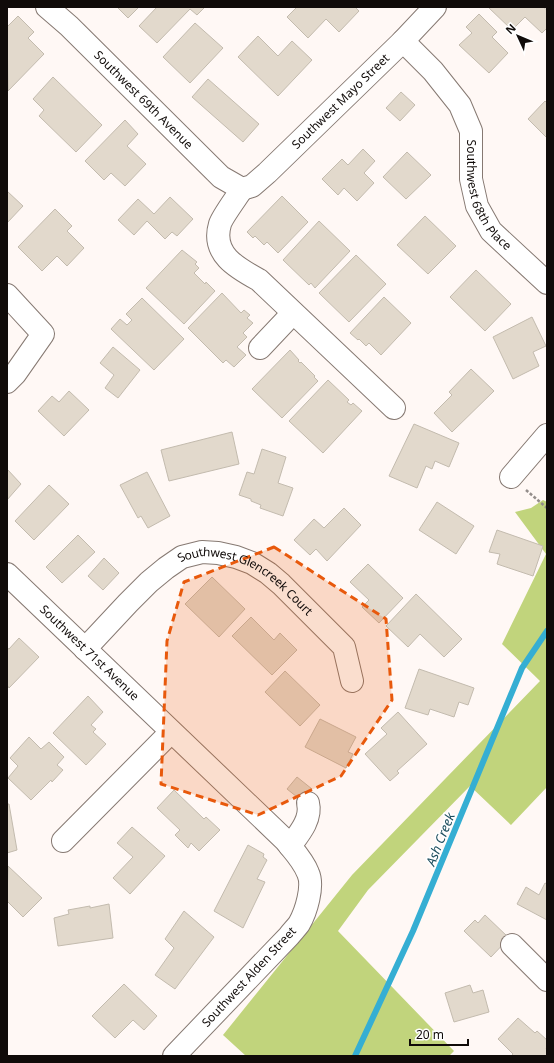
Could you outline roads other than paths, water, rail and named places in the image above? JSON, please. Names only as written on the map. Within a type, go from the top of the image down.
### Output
[{"type":"street","name":"Southwest 69th Avenue","points":[[46,7],[69,26],[221,177],[242,189]]},
{"type":"street","name":"Southwest Mayo Street","points":[[242,189],[252,186],[267,172],[403,41],[435,7]]},
{"type":"street","name":"Southwest 68th Place","points":[[403,41],[433,71],[460,105],[471,131],[471,179],[477,206],[491,231],[547,284]]},
{"type":"street","points":[[242,189],[220,223],[219,240],[222,250],[227,258],[242,271],[259,280],[394,408]]},
{"type":"street","points":[[7,295],[43,334],[15,374],[7,382]]},
{"type":"street","points":[[260,348],[293,312]]},
{"type":"street","points":[[511,478],[547,436]]},
{"type":"street","name":"Southwest Glencreek Court","points":[[84,649],[128,603],[166,568],[182,557],[202,552],[218,553],[236,557],[252,563],[268,573],[281,584],[344,647],[352,681]]},
{"type":"street","name":"Southwest 71st Avenue","points":[[7,574],[290,846],[300,858],[309,874],[310,890]]},
{"type":"street","points":[[63,841],[171,732]]},
{"type":"street","points":[[290,846],[301,831],[307,819],[310,810],[308,803]]},
{"type":"street","name":"Southwest Alden Street","points":[[174,1056],[299,924],[310,890]]},
{"type":"street","points":[[512,945],[547,980]]},
{"type":"waterway","name":"Ash Creek","points":[[355,1056],[413,931],[522,668],[547,631]]}]
